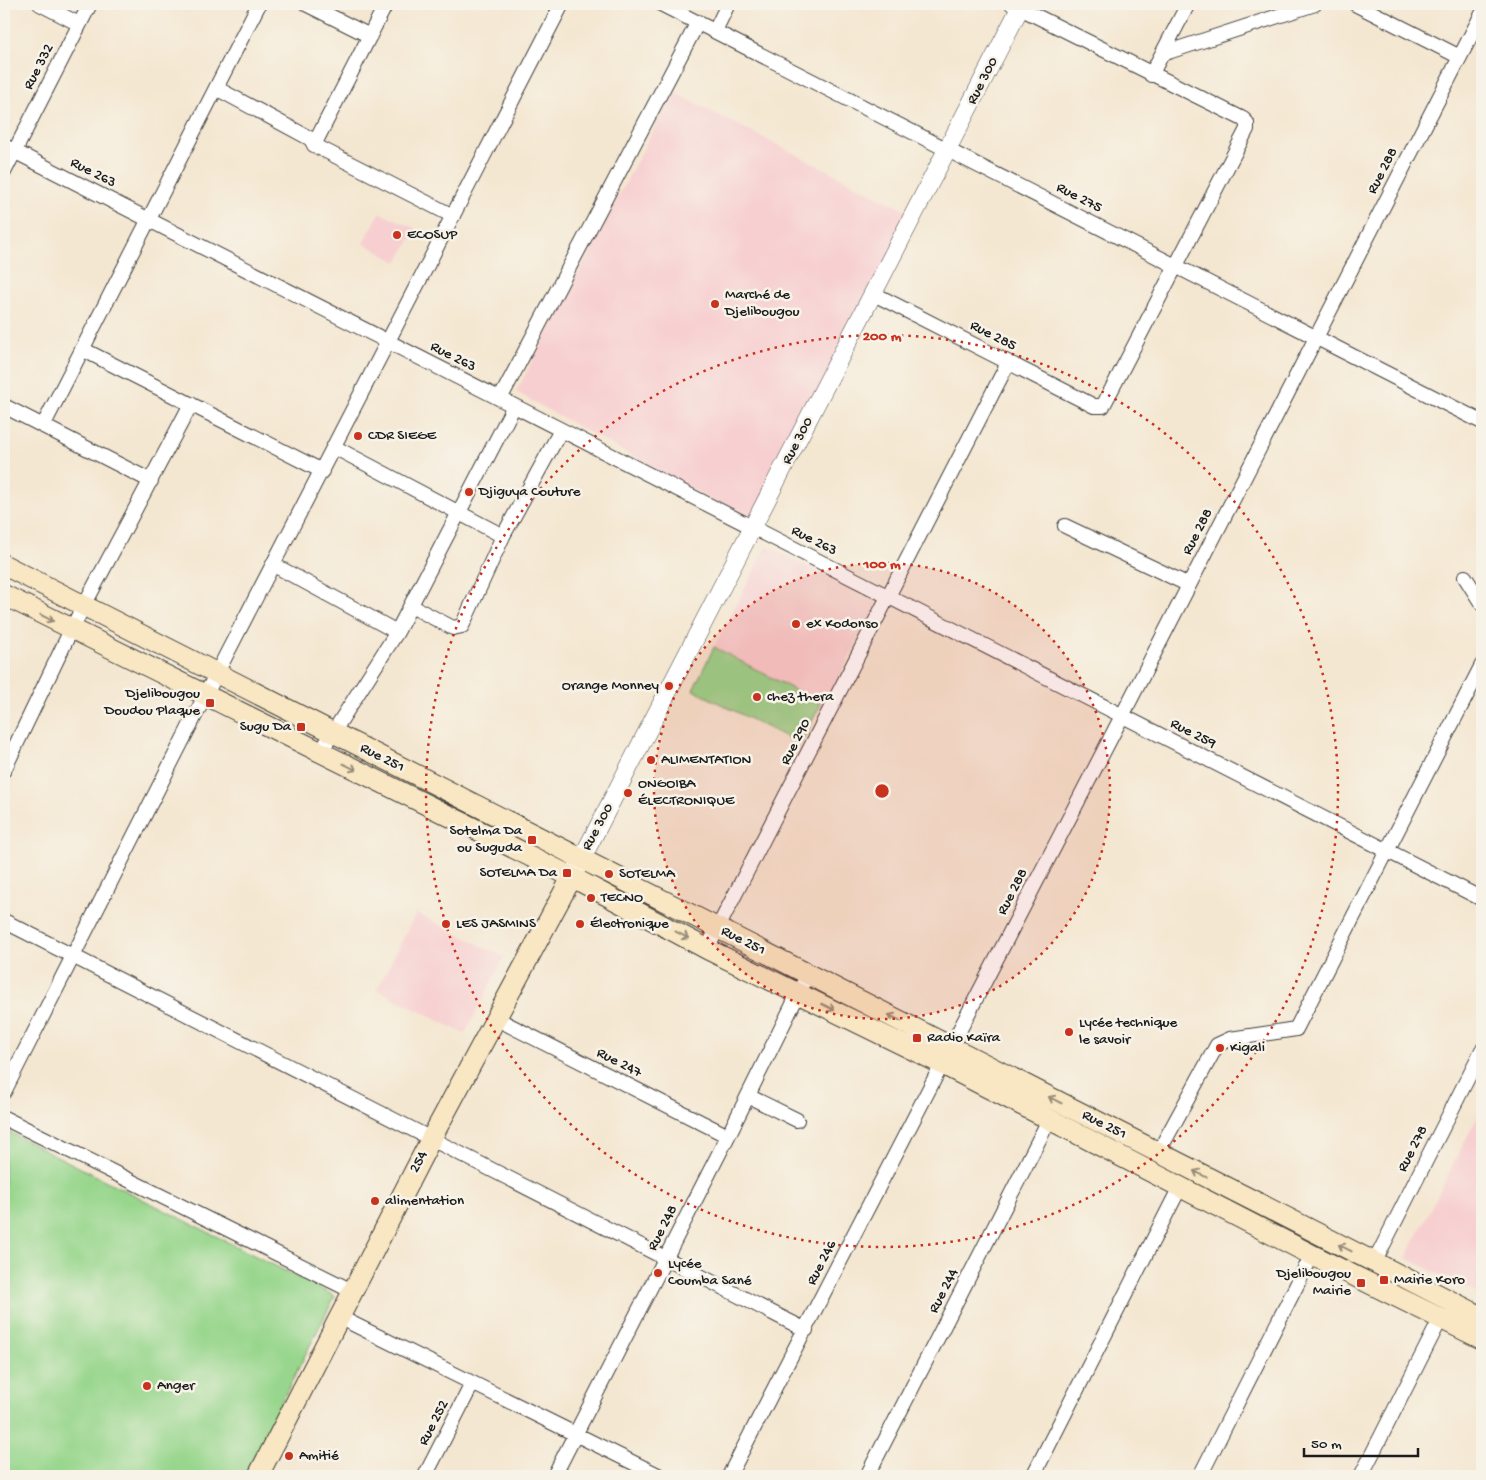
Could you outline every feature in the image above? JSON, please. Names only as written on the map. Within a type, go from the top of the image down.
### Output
[{"type":"main road","name":"Rue 251","points":[[4,565],[333,733],[576,869],[707,949],[798,993],[947,1055],[1158,1153],[1482,1317]]},
{"type":"main road","name":"Rue 251","points":[[4,595],[320,753],[576,869],[718,928],[808,974],[947,1055],[1049,1120],[1440,1320],[1482,1339]]},
{"type":"main road","name":"254","points":[[258,1476],[341,1318],[431,1139],[576,869]]},
{"type":"street","points":[[40,4],[79,24]]},
{"type":"street","name":"Rue 332","points":[[4,172],[9,149],[90,4]]},
{"type":"street","points":[[43,426],[259,4]]},
{"type":"street","points":[[306,4],[370,36]]},
{"type":"street","points":[[314,145],[386,4]]},
{"type":"street","points":[[4,1092],[205,696],[562,4]]},
{"type":"street","name":"Rue 275","points":[[661,4],[1482,422]]},
{"type":"street","points":[[714,31],[728,4]]},
{"type":"street","points":[[1151,75],[1188,4]]},
{"type":"street","points":[[1162,54],[1315,4]]},
{"type":"street","points":[[1355,4],[1460,57]]},
{"type":"street","points":[[1018,5],[1151,75],[1243,119],[1247,123],[1247,129],[1176,266]]},
{"type":"street","name":"Rue 300","points":[[576,869],[948,150],[1018,5]]},
{"type":"street","name":"Rue 288","points":[[947,1055],[1482,14]]},
{"type":"street","points":[[500,399],[698,22]]},
{"type":"street","points":[[216,88],[310,139],[314,145],[453,216]]},
{"type":"street","name":"Rue 263","points":[[9,149],[888,597]]},
{"type":"street","name":"Rue 285","points":[[874,294],[1098,407],[1106,403],[1176,266]]},
{"type":"street","points":[[82,349],[322,471]]},
{"type":"street","name":"Rue 290","points":[[707,949],[1008,362]]},
{"type":"street","points":[[5,766],[71,630],[152,481],[191,404]]},
{"type":"street","points":[[4,406],[152,481]]},
{"type":"street","points":[[320,753],[397,632],[514,406]]},
{"type":"street","points":[[411,606],[453,628],[462,626],[503,536],[561,430]]},
{"type":"street","points":[[334,447],[503,536]]},
{"type":"street","points":[[1065,526],[1189,585]]},
{"type":"street","points":[[274,565],[397,632]]},
{"type":"street","points":[[1465,577],[1482,604]]},
{"type":"street","name":"Rue 259","points":[[888,597],[1482,899]]},
{"type":"street","points":[[1158,1153],[1217,1045],[1230,1039],[1296,1029],[1482,665]]},
{"type":"street","points":[[4,922],[806,1330]]},
{"type":"street","name":"Rue 248","points":[[554,1476],[728,1136],[808,974]]},
{"type":"street","name":"Rue 247","points":[[495,1018],[728,1136]]},
{"type":"street","name":"Rue 278","points":[[1374,1263],[1482,1050]]},
{"type":"street","name":"Rue 246","points":[[728,1476],[806,1330],[947,1055]]},
{"type":"street","points":[[748,1096],[797,1120]]},
{"type":"street","points":[[4,1118],[354,1292]]},
{"type":"street","name":"Rue 244","points":[[867,1476],[1049,1120]]},
{"type":"street","points":[[1033,1476],[1180,1187]]},
{"type":"street","points":[[1200,1476],[1312,1255]]},
{"type":"street","points":[[341,1318],[660,1476]]},
{"type":"street","points":[[1361,1476],[1440,1320]]},
{"type":"street","name":"Rue 252","points":[[425,1476],[472,1384]]},
{"type":"shaded area","name":"Marché de Djelibougou","points":[[673,92],[915,215],[751,522],[516,392]]},
{"type":"shaded area","points":[[380,213],[417,229],[397,262],[363,243]]},
{"type":"shaded area","name":"ex Kodonso","points":[[767,546],[878,602],[824,705],[714,647]]},
{"type":"shaded area","points":[[416,913],[504,957],[465,1034],[377,990]]},
{"type":"shaded area","points":[[1482,1107],[1482,1296],[1406,1258]]},
{"type":"green space","name":"chez thera","points":[[714,647],[821,704],[800,744],[693,690]]},
{"type":"green space","name":"Anger","points":[[9,1132],[335,1296],[244,1476],[4,1476],[4,1142]]},
{"type":"place","name":"ECOSUP","points":[[397,235]]},
{"type":"place","name":"Marché de Djelibougou","points":[[715,304]]},
{"type":"place","name":"CDR SIEGE","points":[[358,436]]},
{"type":"place","name":"Djiguya Couture","points":[[469,492]]},
{"type":"place","name":"ex Kodonso","points":[[796,624]]},
{"type":"place","name":"Orange Monney","points":[[669,686]]},
{"type":"place","name":"chez thera","points":[[757,697]]},
{"type":"place","name":"Djelibougou Doudou Plaque","points":[[210,703]]},
{"type":"place","name":"Sugu Da","points":[[301,727]]},
{"type":"place","name":"ALIMENTATION","points":[[651,760]]},
{"type":"place","name":"ONGOIBA ÉLECTRONIQUE","points":[[628,793]]},
{"type":"place","name":"Sotelma Da ou Suguda","points":[[532,840]]},
{"type":"place","name":"SOTELMA Da","points":[[567,873]]},
{"type":"place","name":"SOTELMA","points":[[609,874]]},
{"type":"place","name":"TECNO","points":[[591,898]]},
{"type":"place","name":"LES JASMINS","points":[[446,924]]},
{"type":"place","name":"Électronique","points":[[580,924]]},
{"type":"place","name":"Lycée technique le savoir","points":[[1069,1032]]},
{"type":"place","name":"Radio Kaïra","points":[[917,1038]]},
{"type":"place","name":"Kigali","points":[[1220,1048]]},
{"type":"place","name":"alimentation","points":[[375,1201]]},
{"type":"place","name":"Lycée Coumba Sané","points":[[658,1273]]},
{"type":"place","name":"Mairie Koro","points":[[1384,1280]]},
{"type":"place","name":"Djelibougou Mairie","points":[[1361,1283]]},
{"type":"place","name":"Anger","points":[[147,1386]]},
{"type":"place","name":"Amitié","points":[[289,1456]]}]
